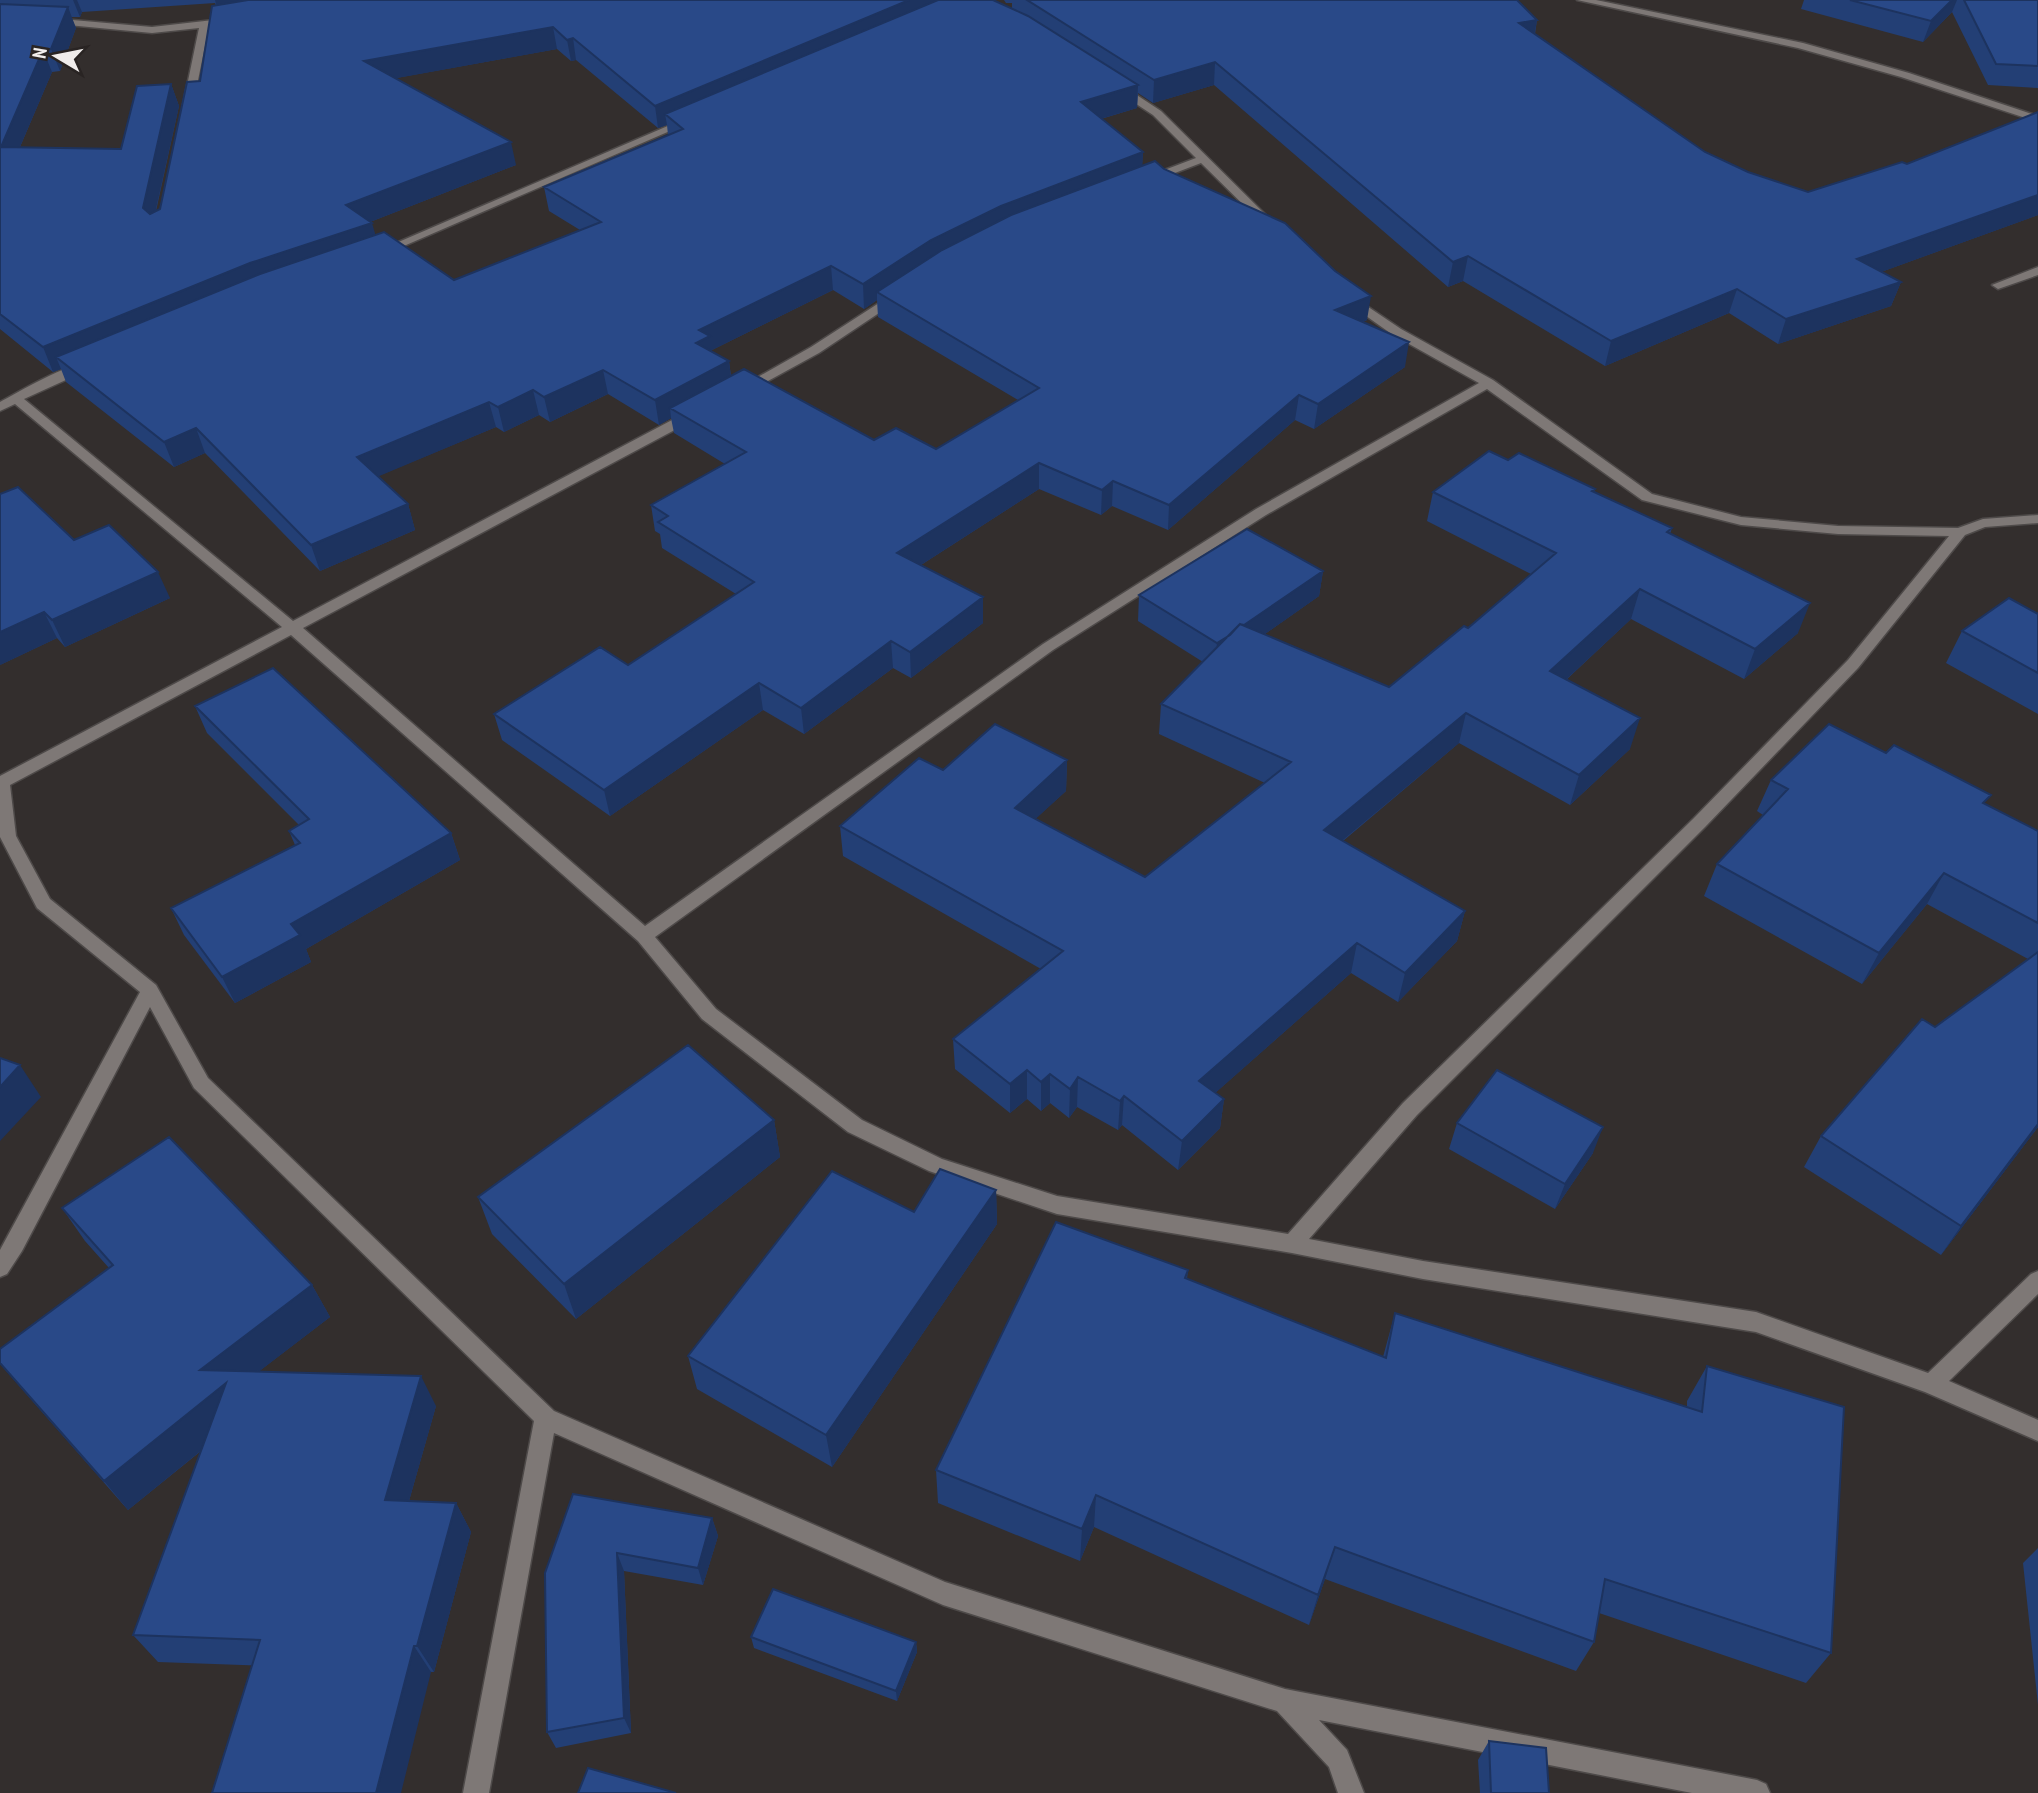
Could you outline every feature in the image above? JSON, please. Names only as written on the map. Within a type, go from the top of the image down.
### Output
[{"type":"street","points":[[1582,0],[1800,45],[1905,75],[2038,119]]},
{"type":"street","points":[[39,21],[152,30],[245,18]]},
{"type":"street","points":[[185,121],[204,25]]},
{"type":"street","points":[[1112,83],[1157,113],[1279,234]]},
{"type":"street","points":[[364,260],[702,114]]},
{"type":"street","points":[[1137,184],[1202,159]]},
{"type":"street","points":[[1998,285],[2038,271]]},
{"type":"street","points":[[1337,290],[1397,332],[1488,383],[1647,497],[1741,521],[1838,530],[1960,533],[1983,523],[2038,519]]},
{"type":"street","points":[[730,395],[815,350],[904,291]]},
{"type":"street","points":[[102,360],[8,402],[293,628],[645,936],[709,1014],[855,1126],[936,1166],[1057,1205],[1292,1244],[1423,1270],[1756,1322],[1931,1384],[2038,1431]]},
{"type":"street","points":[[645,936],[1048,647],[1261,512],[1488,383]]},
{"type":"street","points":[[706,408],[0,783],[8,835],[43,903],[149,990],[201,1083],[546,1418],[943,1593],[1285,1702],[1757,1793]]},
{"type":"street","points":[[1292,1244],[1410,1109],[1700,822],[1853,664],[1960,533]]},
{"type":"street","points":[[0,1268],[15,1245],[149,990]]},
{"type":"street","points":[[1931,1384],[2038,1280]]},
{"type":"street","points":[[476,1793],[546,1418]]},
{"type":"street","points":[[1285,1702],[1338,1759],[1351,1793]]},
{"type":"building","points":[[248,0],[909,0],[655,106],[573,38],[567,40],[553,27],[364,61],[511,142],[346,205],[372,223],[250,263],[43,347],[0,314],[0,4],[68,7],[51,49],[43,50],[1,147],[121,149],[137,86],[171,84],[143,208],[150,214],[160,209],[187,82],[200,81],[212,6]]},
{"type":"building","points":[[938,0],[993,0],[1028,16],[1138,85],[1081,102],[1143,152],[1001,206],[931,240],[863,284],[831,266],[699,330],[710,336],[696,343],[729,361],[655,400],[603,370],[544,397],[533,390],[498,407],[489,402],[357,457],[408,504],[311,545],[196,428],[164,442],[56,357],[260,274],[384,232],[454,280],[601,222],[544,187],[683,129],[665,114]]},
{"type":"building","points":[[1027,0],[1517,0],[1537,20],[1519,23],[1705,152],[1748,172],[1808,192],[1902,162],[1907,164],[2038,112],[2038,195],[1857,259],[1901,282],[1786,319],[1737,289],[1611,341],[1468,256],[1453,262],[1215,62],[1154,80]]},
{"type":"building","points":[[1850,0],[1952,0],[1931,21]]},
{"type":"building","points":[[1964,0],[2038,0],[2038,66],[1996,64]]},
{"type":"building","points":[[1155,161],[1164,169],[1285,223],[1335,271],[1371,296],[1335,310],[1409,342],[1318,404],[1299,395],[1169,505],[1113,481],[1102,490],[1039,463],[897,553],[983,597],[910,652],[891,641],[801,708],[759,683],[604,790],[494,714],[600,647],[628,665],[754,582],[658,522],[668,516],[651,505],[746,452],[670,408],[744,369],[874,440],[896,428],[936,449],[1039,388],[877,292],[942,250],[1011,215]]},
{"type":"building","points":[[1489,451],[1508,460],[1519,453],[1672,528],[1667,532],[1810,603],[1755,649],[1640,589],[1550,671],[1640,718],[1579,775],[1466,713],[1324,830],[1465,911],[1405,973],[1357,943],[1199,1081],[1224,1099],[1182,1141],[1124,1096],[1120,1101],[1078,1077],[1070,1089],[1050,1074],[1041,1082],[1027,1070],[1010,1084],[953,1039],[1063,951],[840,826],[919,758],[943,770],[995,724],[1067,760],[1015,808],[1145,877],[1291,762],[1161,704],[1240,624],[1389,687],[1464,626],[1468,628],[1556,553],[1433,492]]},
{"type":"building","points":[[18,487],[74,540],[109,525],[158,572],[52,620],[44,612],[0,632],[0,494]]},
{"type":"building","points":[[1247,529],[1323,571],[1244,625],[1240,624],[1230,635],[1217,643],[1139,595]]},
{"type":"building","points":[[2009,598],[2038,614],[2038,673],[1962,631]]},
{"type":"building","points":[[273,668],[451,833],[291,924],[300,935],[222,977],[171,908],[300,843],[289,831],[309,819],[195,706]]},
{"type":"building","points":[[1829,724],[1886,753],[1894,745],[1991,795],[1983,803],[2038,831],[2038,923],[1944,873],[1879,953],[1717,864],[1788,789],[1771,780]]},
{"type":"building","points":[[2038,952],[2038,1124],[1961,1226],[1821,1136],[1922,1019],[1935,1027]]},
{"type":"building","points":[[688,1045],[774,1120],[564,1284],[478,1197]]},
{"type":"building","points":[[0,1058],[20,1065],[0,1087]]},
{"type":"building","points":[[1497,1070],[1603,1127],[1565,1184],[1457,1123]]},
{"type":"building","points":[[169,1137],[312,1285],[200,1370],[421,1376],[385,1500],[456,1503],[417,1646],[414,1646],[376,1793],[212,1793],[260,1640],[133,1635],[226,1383],[104,1481],[0,1363],[0,1349],[113,1265],[62,1208]]},
{"type":"building","points":[[940,1169],[996,1190],[826,1435],[688,1356],[832,1171],[914,1212]]},
{"type":"building","points":[[1056,1222],[1188,1270],[1185,1278],[1386,1358],[1395,1313],[1702,1412],[1707,1366],[1844,1407],[1831,1653],[1605,1579],[1594,1642],[1335,1547],[1318,1595],[1096,1495],[1082,1529],[936,1470]]},
{"type":"building","points":[[573,1494],[712,1518],[698,1568],[617,1553],[624,1718],[547,1732],[545,1573]]},
{"type":"building","points":[[773,1589],[916,1642],[896,1691],[751,1637]]},
{"type":"building","points":[[1489,1741],[1546,1748],[1549,1793],[1491,1793]]},
{"type":"building","points":[[588,1768],[676,1793],[578,1793]]}]
